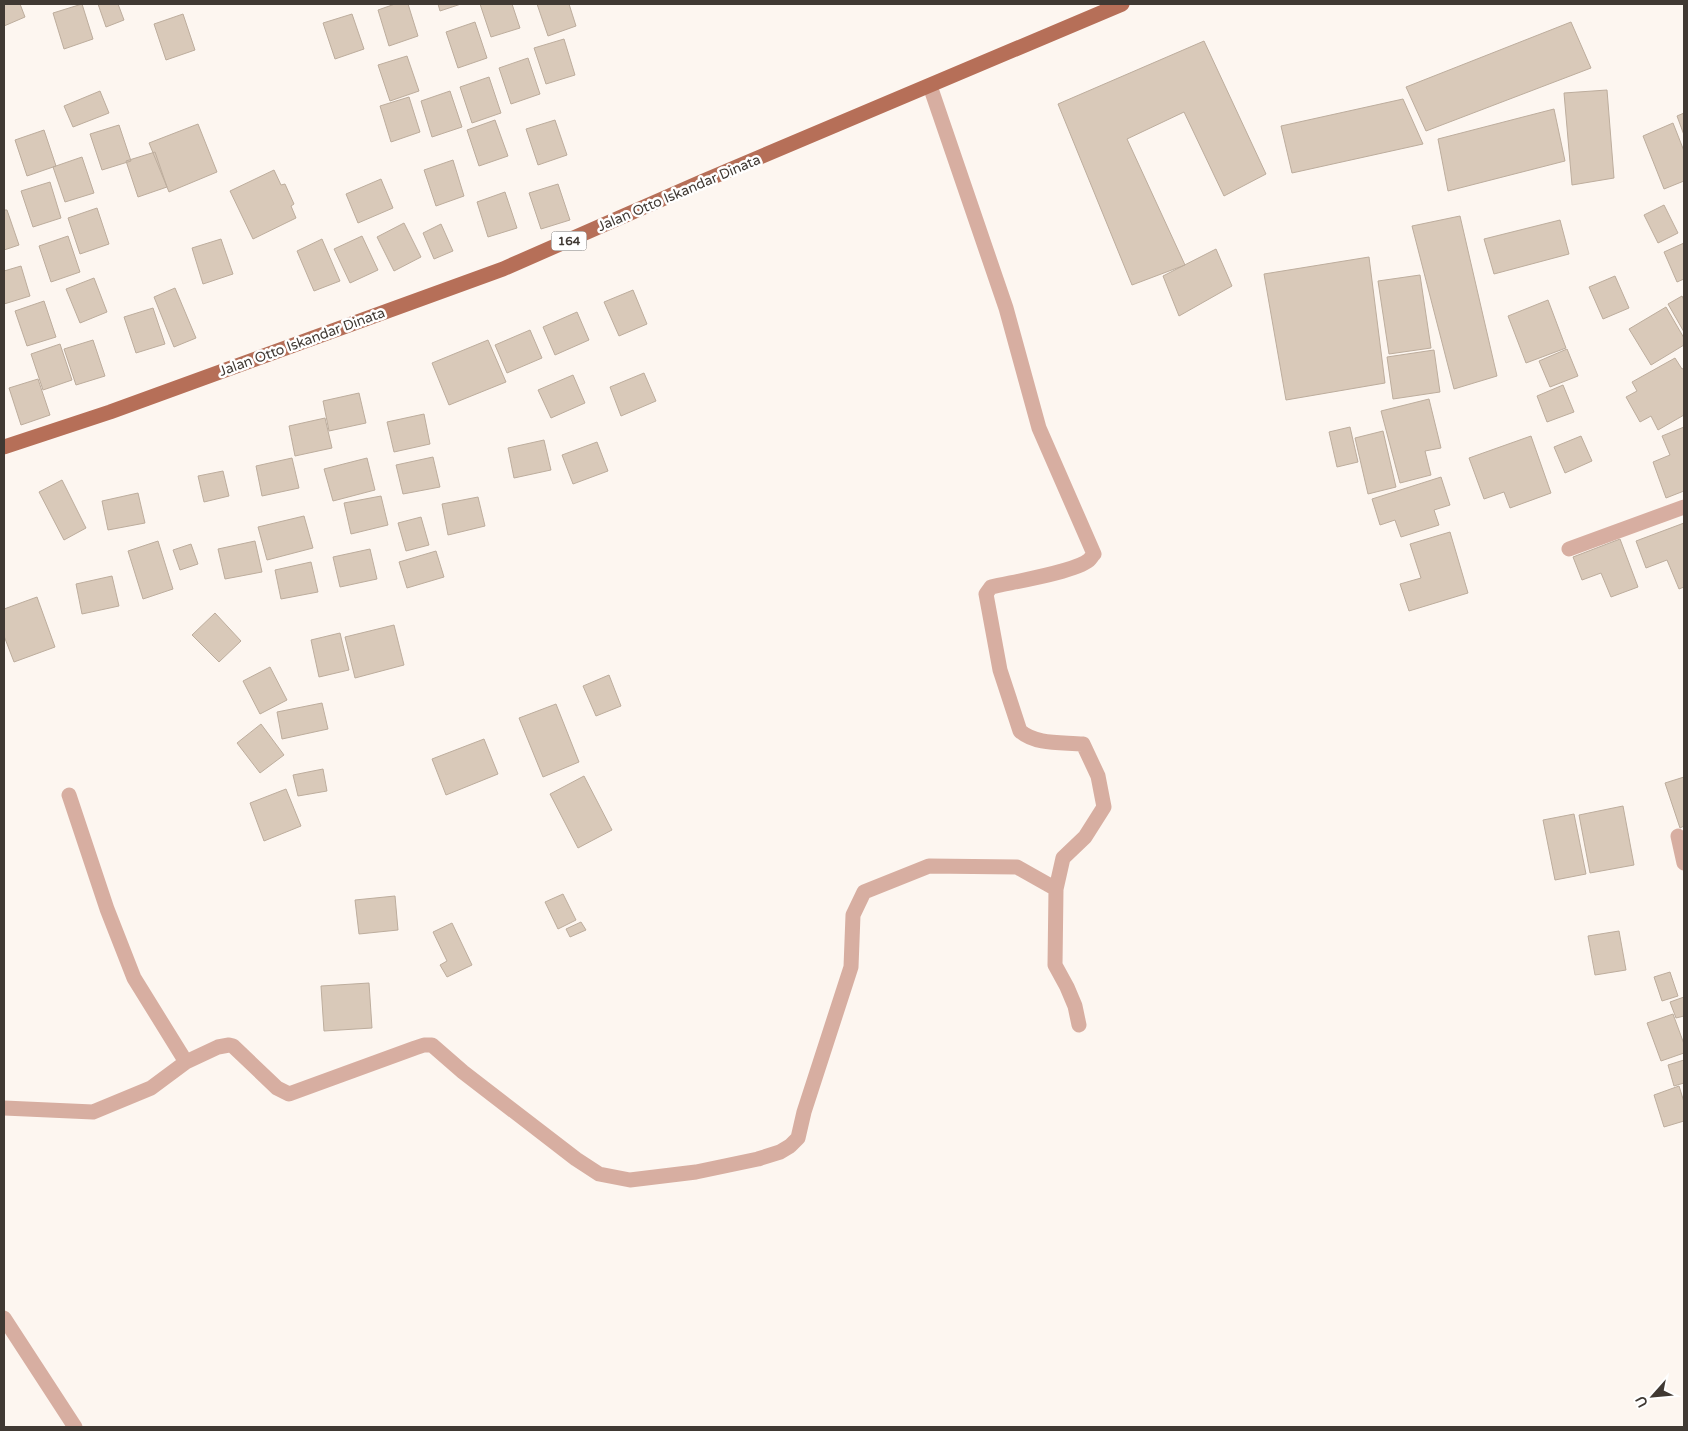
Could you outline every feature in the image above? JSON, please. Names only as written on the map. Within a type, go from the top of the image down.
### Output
[{"type":"main road","name":"Jalan Otto Iskandar Dinata","points":[[4,447],[110,412],[503,270],[701,182],[1122,4]]},
{"type":"street","points":[[930,86],[1006,308],[1039,428],[1094,554],[1089,560],[1079,565],[992,587],[986,594],[1000,670],[1020,731],[1027,737],[1038,740],[1083,744],[1098,776],[1104,808],[1085,837],[1063,858],[1056,888],[1055,965],[1072,999],[1079,1025]]},
{"type":"street","points":[[1568,549],[1684,507]]},
{"type":"street","points":[[69,796],[106,909],[134,978],[186,1062]]},
{"type":"street","points":[[1676,836],[1684,863]]},
{"type":"street","points":[[4,1108],[93,1112],[151,1088],[186,1062],[218,1047],[229,1045],[233,1046],[277,1088],[288,1094],[415,1048],[432,1045],[576,1159],[599,1174],[630,1180],[696,1172],[758,1159],[780,1152],[798,1138],[804,1112],[851,967],[854,915],[864,892],[929,866],[1017,867],[1056,888]]},
{"type":"street","points":[[4,1318],[75,1427]]},
{"type":"building","points":[[4,4],[20,4],[25,17],[4,26]]},
{"type":"building","points":[[82,4],[93,39],[64,49],[53,13]]},
{"type":"building","points":[[98,4],[118,4],[124,20],[106,27]]},
{"type":"building","points":[[395,4],[408,4],[418,36],[389,46],[378,10]]},
{"type":"building","points":[[438,4],[461,4],[440,11]]},
{"type":"building","points":[[480,4],[512,4],[520,28],[491,37]]},
{"type":"building","points":[[537,4],[569,4],[576,26],[548,36]]},
{"type":"building","points":[[183,14],[195,50],[166,60],[154,24]]},
{"type":"building","points":[[352,14],[364,49],[335,59],[323,23]]},
{"type":"building","points":[[475,22],[487,58],[458,68],[446,32]]},
{"type":"building","points":[[1571,22],[1591,68],[1426,131],[1406,87]]},
{"type":"building","points":[[564,39],[575,75],[546,84],[534,48]]},
{"type":"building","points":[[1204,41],[1266,174],[1224,196],[1184,112],[1127,139],[1185,265],[1132,285],[1058,104]]},
{"type":"building","points":[[407,56],[419,91],[390,101],[378,65]]},
{"type":"building","points":[[528,58],[540,94],[511,104],[499,68]]},
{"type":"building","points":[[489,77],[501,113],[472,123],[460,87]]},
{"type":"building","points":[[1607,90],[1614,178],[1572,185],[1564,93]]},
{"type":"building","points":[[100,91],[109,113],[73,127],[64,106]]},
{"type":"building","points":[[450,91],[462,127],[432,137],[421,101]]},
{"type":"building","points":[[409,97],[420,132],[391,142],[380,106]]},
{"type":"building","points":[[1403,99],[1423,144],[1292,173],[1281,126]]},
{"type":"building","points":[[1554,109],[1565,161],[1448,191],[1438,139]]},
{"type":"building","points":[[1684,113],[1684,135],[1677,116]]},
{"type":"building","points":[[495,120],[508,156],[479,166],[467,130]]},
{"type":"building","points":[[555,120],[567,155],[538,165],[526,129]]},
{"type":"building","points":[[1673,123],[1684,151],[1684,181],[1664,189],[1643,136]]},
{"type":"building","points":[[198,124],[217,172],[169,192],[149,143]]},
{"type":"building","points":[[119,125],[131,161],[102,170],[90,134]]},
{"type":"building","points":[[44,130],[56,166],[27,176],[15,140]]},
{"type":"building","points":[[155,152],[167,187],[138,197],[126,161]]},
{"type":"building","points":[[82,157],[94,193],[65,202],[53,167]]},
{"type":"building","points":[[453,160],[464,196],[436,206],[424,170]]},
{"type":"building","points":[[274,170],[281,185],[285,184],[294,204],[291,206],[296,218],[253,239],[230,191]]},
{"type":"building","points":[[381,179],[393,208],[358,223],[346,194]]},
{"type":"building","points":[[50,182],[61,218],[33,227],[21,191]]},
{"type":"building","points":[[558,184],[570,220],[541,229],[529,193]]},
{"type":"building","points":[[505,192],[517,228],[488,237],[477,202]]},
{"type":"building","points":[[1664,205],[1678,233],[1658,243],[1644,215]]},
{"type":"building","points":[[97,208],[109,244],[80,254],[68,218]]},
{"type":"building","points":[[4,210],[7,210],[19,245],[4,250]]},
{"type":"building","points":[[1460,216],[1497,376],[1454,389],[1412,226]]},
{"type":"building","points":[[1560,220],[1569,254],[1494,274],[1484,239]]},
{"type":"building","points":[[404,223],[421,257],[394,271],[377,237]]},
{"type":"building","points":[[441,224],[453,251],[434,259],[423,233]]},
{"type":"building","points":[[68,236],[80,272],[51,282],[39,246]]},
{"type":"building","points":[[362,236],[378,270],[350,283],[334,249]]},
{"type":"building","points":[[221,239],[233,274],[203,284],[192,248]]},
{"type":"building","points":[[322,239],[340,281],[314,291],[297,251]]},
{"type":"building","points":[[1684,243],[1684,279],[1677,282],[1664,252]]},
{"type":"building","points":[[1216,249],[1232,286],[1179,316],[1163,276]]},
{"type":"building","points":[[1369,257],[1385,383],[1286,400],[1264,274]]},
{"type":"building","points":[[21,266],[30,296],[4,304],[4,271]]},
{"type":"building","points":[[1420,275],[1431,348],[1389,354],[1378,281]]},
{"type":"building","points":[[1615,276],[1629,308],[1603,319],[1589,287]]},
{"type":"building","points":[[94,278],[107,312],[80,323],[66,289]]},
{"type":"building","points":[[175,288],[196,338],[174,347],[154,297]]},
{"type":"building","points":[[633,290],[647,324],[619,336],[604,302]]},
{"type":"building","points":[[1682,296],[1684,300],[1684,332],[1668,304]]},
{"type":"building","points":[[1548,300],[1566,348],[1526,363],[1508,316]]},
{"type":"building","points":[[44,301],[56,337],[27,346],[15,311]]},
{"type":"building","points":[[1666,307],[1684,338],[1684,345],[1651,365],[1629,329]]},
{"type":"building","points":[[153,308],[165,344],[136,353],[124,317]]},
{"type":"building","points":[[577,312],[589,340],[555,355],[543,327]]},
{"type":"building","points":[[530,330],[542,358],[507,373],[495,345]]},
{"type":"building","points":[[93,340],[105,376],[76,385],[64,349]]},
{"type":"building","points":[[488,340],[506,382],[449,405],[432,363]]},
{"type":"building","points":[[60,344],[72,380],[43,390],[31,354]]},
{"type":"building","points":[[1567,349],[1578,376],[1550,387],[1539,361]]},
{"type":"building","points":[[1434,350],[1440,392],[1393,399],[1387,357]]},
{"type":"building","points":[[1675,358],[1682,369],[1684,368],[1684,415],[1658,430],[1651,416],[1640,422],[1626,397],[1637,391],[1632,382]]},
{"type":"building","points":[[644,373],[656,401],[621,416],[610,387]]},
{"type":"building","points":[[573,375],[585,403],[551,418],[538,390]]},
{"type":"building","points":[[38,379],[50,415],[21,425],[9,388]]},
{"type":"building","points":[[1563,385],[1574,412],[1547,422],[1537,396]]},
{"type":"building","points":[[359,393],[366,423],[329,431],[323,401]]},
{"type":"building","points":[[1429,399],[1441,448],[1425,451],[1431,475],[1400,483],[1381,411]]},
{"type":"building","points":[[424,414],[430,444],[394,452],[387,422]]},
{"type":"building","points":[[325,418],[332,448],[295,456],[289,426]]},
{"type":"building","points":[[1350,427],[1358,462],[1337,467],[1329,432]]},
{"type":"building","points":[[1684,427],[1684,491],[1666,498],[1653,462],[1670,455],[1662,436]]},
{"type":"building","points":[[1383,431],[1396,487],[1368,494],[1355,438]]},
{"type":"building","points":[[1531,436],[1551,493],[1510,508],[1504,492],[1484,499],[1469,458]]},
{"type":"building","points":[[1581,436],[1592,461],[1565,473],[1554,447]]},
{"type":"building","points":[[544,440],[551,470],[514,478],[508,448]]},
{"type":"building","points":[[597,442],[608,471],[573,484],[562,455]]},
{"type":"building","points":[[433,457],[440,487],[403,494],[396,465]]},
{"type":"building","points":[[292,458],[299,488],[262,496],[256,466]]},
{"type":"building","points":[[367,458],[375,490],[333,501],[324,469]]},
{"type":"building","points":[[223,471],[229,496],[204,502],[198,476]]},
{"type":"building","points":[[1441,477],[1450,505],[1434,510],[1439,525],[1401,537],[1395,520],[1380,525],[1372,499]]},
{"type":"building","points":[[62,480],[86,528],[64,540],[39,492]]},
{"type":"building","points":[[138,493],[145,523],[108,530],[102,501]]},
{"type":"building","points":[[381,496],[388,525],[351,534],[344,503]]},
{"type":"building","points":[[478,497],[485,526],[448,535],[442,504]]},
{"type":"building","points":[[304,516],[313,548],[267,560],[258,527]]},
{"type":"building","points":[[421,517],[429,545],[406,551],[398,523]]},
{"type":"building","points":[[1684,523],[1684,587],[1679,589],[1667,560],[1646,568],[1636,541]]},
{"type":"building","points":[[1450,532],[1468,593],[1409,611],[1400,584],[1421,578],[1410,544]]},
{"type":"building","points":[[1620,539],[1638,587],[1611,597],[1601,573],[1582,580],[1573,557]]},
{"type":"building","points":[[158,541],[173,589],[143,599],[128,551]]},
{"type":"building","points":[[255,541],[262,572],[225,579],[218,549]]},
{"type":"building","points":[[191,544],[198,564],[180,570],[173,550]]},
{"type":"building","points":[[370,549],[377,579],[340,587],[333,557]]},
{"type":"building","points":[[436,551],[444,577],[407,588],[399,562]]},
{"type":"building","points":[[311,562],[318,592],[281,599],[275,570]]},
{"type":"building","points":[[112,576],[119,606],[82,614],[76,584]]},
{"type":"building","points":[[37,597],[55,647],[14,662],[4,636],[4,609]]},
{"type":"building","points":[[215,613],[241,641],[219,662],[192,635]]},
{"type":"building","points":[[394,625],[404,665],[355,678],[345,637]]},
{"type":"building","points":[[340,633],[349,670],[319,677],[311,640]]},
{"type":"building","points":[[270,667],[287,700],[260,714],[243,681]]},
{"type":"building","points":[[609,675],[621,706],[596,716],[583,686]]},
{"type":"building","points":[[322,703],[328,729],[282,739],[277,712]]},
{"type":"building","points":[[556,704],[579,762],[543,777],[519,718]]},
{"type":"building","points":[[261,724],[284,755],[260,773],[237,743]]},
{"type":"building","points":[[484,739],[498,774],[446,795],[432,759]]},
{"type":"building","points":[[323,769],[327,791],[298,796],[293,775]]},
{"type":"building","points":[[584,776],[612,830],[578,848],[550,794]]},
{"type":"building","points":[[1684,777],[1684,826],[1680,828],[1665,783]]},
{"type":"building","points":[[286,789],[301,826],[264,841],[250,803]]},
{"type":"building","points":[[1623,806],[1634,865],[1590,873],[1579,815]]},
{"type":"building","points":[[1574,814],[1586,874],[1555,880],[1543,820]]},
{"type":"building","points":[[563,894],[576,920],[558,929],[545,902]]},
{"type":"building","points":[[395,896],[398,930],[359,934],[355,900]]},
{"type":"building","points":[[581,922],[586,930],[570,937],[566,929]]},
{"type":"building","points":[[452,923],[472,965],[447,977],[440,965],[447,961],[433,932]]},
{"type":"building","points":[[1619,931],[1626,970],[1595,975],[1588,936]]},
{"type":"building","points":[[1670,972],[1678,996],[1662,1001],[1654,977]]},
{"type":"building","points":[[369,983],[372,1028],[324,1031],[321,986]]},
{"type":"building","points":[[1684,997],[1684,1016],[1676,1018],[1670,1002]]},
{"type":"building","points":[[1673,1014],[1684,1044],[1684,1053],[1661,1061],[1647,1023]]},
{"type":"building","points":[[1684,1060],[1684,1083],[1674,1086],[1668,1065]]},
{"type":"building","points":[[1679,1086],[1684,1102],[1684,1121],[1664,1127],[1654,1095]]}]
